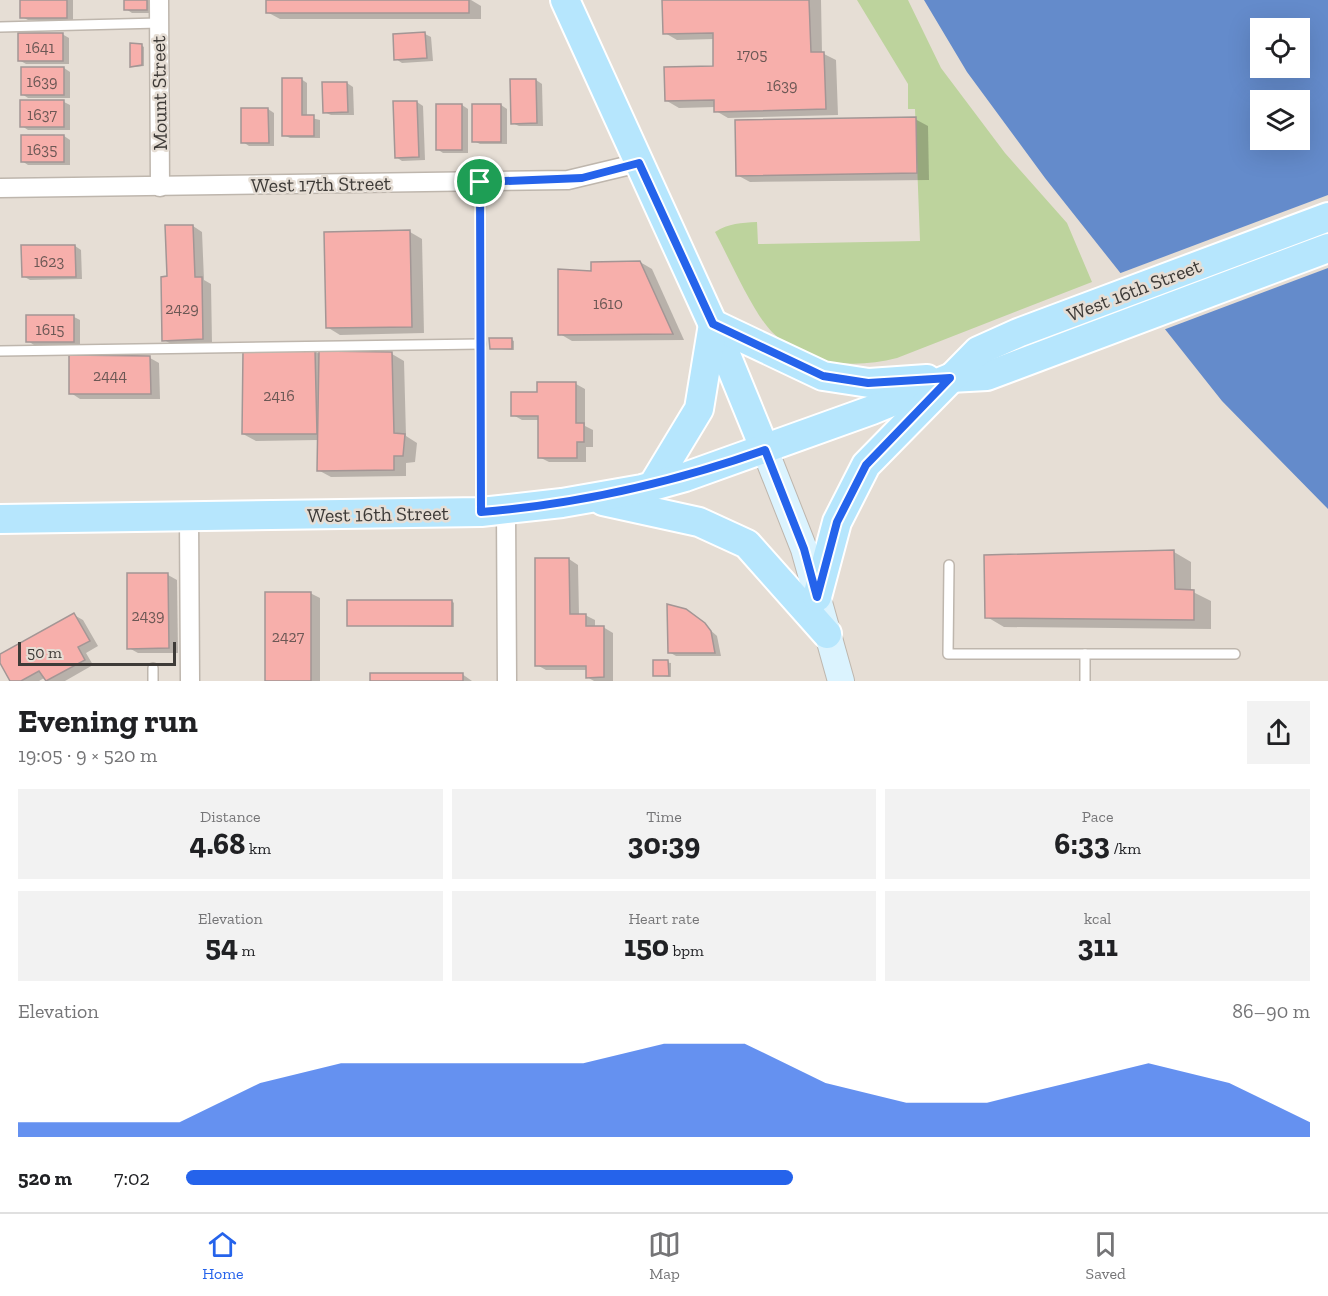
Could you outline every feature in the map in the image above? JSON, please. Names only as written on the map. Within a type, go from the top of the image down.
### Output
[{"type":"main road","points":[[565,0],[713,324],[765,450],[804,549],[841,681]]},
{"type":"main road","name":"West 16th Street","points":[[950,378],[978,351],[1018,333],[1328,217]]},
{"type":"main road","name":"West 16th Street","points":[[0,519],[494,511],[592,498],[653,485],[711,469],[950,378],[987,376],[1328,248]]},
{"type":"main road","points":[[713,324],[823,376],[868,383],[950,378]]},
{"type":"main road","points":[[653,485],[699,409],[713,324]]},
{"type":"main road","points":[[817,597],[837,522],[866,465],[950,378]]},
{"type":"main road","points":[[592,498],[699,522],[747,544],[827,634]]},
{"type":"street","name":"Mount Street","points":[[159,0],[160,187]]},
{"type":"street","name":"West 17th Street","points":[[0,188],[480,182],[582,178],[639,163]]},
{"type":"street","points":[[494,511],[507,681]]},
{"type":"street","points":[[189,517],[190,681]]},
{"type":"lane","points":[[0,27],[159,23]]},
{"type":"lane","points":[[480,182],[480,344],[494,511]]},
{"type":"lane","points":[[0,351],[480,344]]},
{"type":"lane","points":[[949,565],[948,654],[1234,654]]},
{"type":"lane","points":[[1085,654],[1085,681]]},
{"type":"lane","points":[[153,668],[153,681]]},
{"type":"green space","points":[[857,0],[908,0],[941,68],[1005,153],[1067,223],[1092,282],[897,358],[880,361],[847,364],[815,358],[785,343],[772,332],[749,299],[715,232],[735,224],[757,222],[758,244],[920,241],[915,109],[908,109],[908,84]]},
{"type":"water","points":[[924,0],[1328,0],[1328,509],[1222,401],[1045,178],[967,72]]},
{"type":"pier","points":[[1328,195],[1328,268],[1163,330],[1118,274]]},
{"type":"building","points":[[20,0],[67,0],[67,18],[20,18]]},
{"type":"building","points":[[124,0],[147,0],[147,10],[124,10]]},
{"type":"building","points":[[266,0],[469,0],[469,13],[266,13]]},
{"type":"building","points":[[662,0],[809,0],[811,52],[824,52],[826,109],[714,112],[714,100],[665,101],[664,67],[713,66],[713,33],[663,34]]},
{"type":"building","points":[[425,32],[427,58],[394,60],[393,34]]},
{"type":"building","points":[[18,33],[63,33],[63,61],[18,61]]},
{"type":"building","points":[[130,43],[142,44],[142,65],[130,67]]},
{"type":"building","points":[[21,67],[64,67],[64,95],[21,95]]},
{"type":"building","points":[[282,78],[302,78],[302,115],[314,115],[314,136],[282,136]]},
{"type":"building","points":[[510,79],[536,79],[537,123],[511,124]]},
{"type":"building","points":[[322,82],[347,82],[348,112],[323,113]]},
{"type":"building","points":[[20,100],[64,100],[64,127],[20,127]]},
{"type":"building","points":[[393,101],[417,101],[419,157],[395,158]]},
{"type":"building","points":[[436,104],[462,104],[462,150],[436,150]]},
{"type":"building","points":[[472,104],[501,104],[501,142],[472,142]]},
{"type":"building","points":[[241,108],[268,108],[269,143],[241,143]]},
{"type":"building","points":[[916,117],[917,173],[736,176],[735,120]]},
{"type":"building","points":[[21,135],[64,135],[64,162],[21,162]]},
{"type":"building","points":[[165,225],[193,225],[195,277],[202,277],[203,339],[162,341],[161,277],[167,276]]},
{"type":"building","points":[[410,230],[412,327],[326,328],[324,232]]},
{"type":"building","points":[[21,245],[75,245],[76,277],[22,277]]},
{"type":"building","points":[[640,261],[673,334],[558,335],[558,269],[591,271],[591,262]]},
{"type":"building","points":[[26,315],[74,315],[74,342],[26,342]]},
{"type":"building","points":[[489,338],[512,338],[512,349],[490,349]]},
{"type":"building","points":[[315,350],[317,434],[242,434],[243,351]]},
{"type":"building","points":[[319,351],[392,352],[394,433],[405,434],[403,456],[394,456],[394,470],[317,471]]},
{"type":"building","points":[[69,355],[150,356],[151,394],[69,394]]},
{"type":"building","points":[[537,382],[576,382],[576,423],[584,423],[584,442],[577,442],[577,458],[538,458],[538,416],[511,416],[511,392],[537,392]]},
{"type":"building","points":[[1174,550],[1175,589],[1194,590],[1194,620],[985,618],[984,555]]},
{"type":"building","points":[[535,558],[569,558],[570,614],[586,614],[586,626],[604,626],[604,677],[586,678],[586,666],[535,666]]},
{"type":"building","points":[[127,573],[168,573],[169,648],[127,649]]},
{"type":"building","points":[[265,592],[311,592],[311,681],[265,681]]},
{"type":"building","points":[[347,600],[452,600],[452,626],[347,626]]},
{"type":"building","points":[[667,604],[686,609],[705,623],[711,631],[715,653],[668,653]]},
{"type":"building","points":[[74,613],[90,641],[78,647],[85,660],[46,681],[39,671],[21,681],[10,681],[0,663],[0,654]]},
{"type":"building","points":[[653,660],[668,660],[669,676],[653,676]]},
{"type":"building","points":[[370,673],[463,673],[463,681],[370,681]]},
{"type":"route","points":[[639,163],[713,324],[823,376],[868,383],[950,378],[866,465],[837,522],[817,597],[804,549],[765,450],[642,489],[562,503],[481,512],[480,182],[568,180],[639,163]]}]
